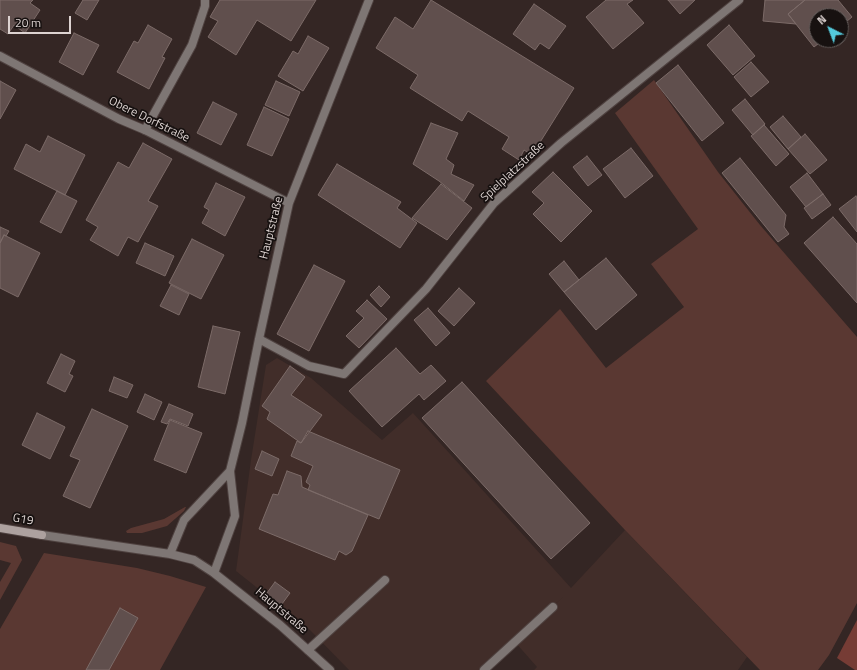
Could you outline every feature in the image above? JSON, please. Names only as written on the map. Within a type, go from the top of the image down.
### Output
[{"type":"street","points":[[145,130],[192,45],[205,6],[205,0]]},
{"type":"street","name":"Hauptstraße","points":[[214,573],[235,516],[230,471],[289,203],[369,0]]},
{"type":"street","name":"Spielplatzstraße","points":[[259,339],[309,366],[344,374],[426,289],[494,204],[561,143],[739,0]]},
{"type":"street","name":"Obere Dorfstraße","points":[[0,56],[119,119],[145,130],[289,203]]},
{"type":"street","name":"Hauptstraße","points":[[170,554],[184,520],[230,471]]},
{"type":"street","name":"G19","points":[[0,528],[42,535]]},
{"type":"street","name":"Hauptstraße","points":[[42,535],[170,554],[194,560],[214,573],[280,624],[330,670]]},
{"type":"street","points":[[308,650],[385,580]]},
{"type":"street","points":[[484,670],[553,608]]},
{"type":"shaded area","points":[[654,80],[718,172],[760,225],[857,337],[857,603],[829,655],[818,670],[760,670],[625,530],[486,381],[560,309],[606,368],[684,307],[651,264],[698,229],[615,113]]},
{"type":"shaded area","points":[[277,358],[311,378],[382,440],[413,413],[571,588],[625,530],[747,657],[738,670],[534,670],[537,667],[515,642],[563,597],[482,670],[349,670],[309,629],[236,571],[266,365]]},
{"type":"shaded area","points":[[185,507],[184,511],[167,526],[142,533],[127,533],[126,531],[131,528],[164,519]]},
{"type":"shaded area","points":[[0,542],[16,546],[22,560],[0,600],[0,582],[11,563],[0,560]]},
{"type":"shaded area","points":[[44,553],[137,568],[206,587],[160,670],[0,670],[0,629]]},
{"type":"shaded area","points":[[857,620],[857,670],[855,670],[837,658]]},
{"type":"building","points":[[0,0],[33,0],[30,3],[40,10],[25,33],[14,25],[8,34],[0,29]]},
{"type":"building","points":[[83,0],[99,0],[87,20],[75,13]]},
{"type":"building","points":[[220,0],[316,0],[291,41],[257,20],[236,55],[208,37],[218,21],[210,17]]},
{"type":"building","points":[[431,0],[574,88],[532,155],[524,150],[519,160],[502,149],[509,137],[468,111],[462,121],[410,88],[418,75],[376,48],[395,17],[413,29]]},
{"type":"building","points":[[606,0],[633,0],[627,4],[644,23],[613,49],[586,17]]},
{"type":"building","points":[[668,0],[695,0],[680,14]]},
{"type":"building","points":[[765,0],[805,0],[788,14],[796,24],[763,21]]},
{"type":"building","points":[[805,0],[838,0],[845,8],[809,8],[809,41],[788,14]]},
{"type":"building","points":[[534,4],[566,26],[549,49],[540,43],[535,50],[513,34]]},
{"type":"building","points":[[148,25],[172,39],[162,57],[165,58],[149,89],[117,72],[134,41],[138,43]]},
{"type":"building","points":[[729,25],[755,56],[733,75],[707,45]]},
{"type":"building","points":[[74,33],[99,45],[83,75],[59,62]]},
{"type":"building","points":[[308,36],[329,48],[303,91],[278,76],[293,51],[298,54]]},
{"type":"building","points":[[751,62],[769,82],[751,97],[734,77]]},
{"type":"building","points":[[678,65],[724,123],[702,141],[656,83]]},
{"type":"building","points":[[0,81],[16,90],[0,119]]},
{"type":"building","points":[[276,81],[300,92],[289,116],[265,105]]},
{"type":"building","points":[[745,99],[765,124],[753,135],[732,110]]},
{"type":"building","points":[[213,102],[237,114],[221,145],[197,133]]},
{"type":"building","points":[[264,107],[289,119],[272,156],[247,145]]},
{"type":"building","points":[[783,116],[801,137],[788,149],[770,127]]},
{"type":"building","points":[[431,123],[458,133],[446,159],[454,165],[451,174],[474,185],[464,201],[439,181],[413,164]]},
{"type":"building","points":[[764,125],[789,154],[776,166],[751,136]]},
{"type":"building","points":[[805,134],[827,160],[810,174],[788,149]]},
{"type":"building","points":[[48,136],[85,155],[65,195],[14,169],[26,144],[40,152]]},
{"type":"building","points":[[143,143],[172,159],[148,201],[158,206],[138,242],[128,237],[118,256],[90,240],[98,227],[86,220],[118,162],[129,168]]},
{"type":"building","points":[[631,148],[653,176],[625,198],[603,169]]},
{"type":"building","points":[[587,156],[602,175],[588,186],[573,167]]},
{"type":"building","points":[[740,158],[786,215],[784,227],[789,234],[778,242],[722,173]]},
{"type":"building","points":[[337,164],[401,202],[397,208],[417,223],[400,248],[318,195]]},
{"type":"building","points":[[553,172],[592,211],[561,242],[533,214],[544,203],[532,192]]},
{"type":"building","points":[[807,173],[823,194],[806,207],[790,187]]},
{"type":"building","points":[[216,183],[245,197],[225,236],[202,223],[209,210],[204,207]]},
{"type":"building","points":[[441,184],[472,208],[447,240],[412,218]]},
{"type":"building","points":[[57,191],[77,201],[61,233],[40,222]]},
{"type":"building","points":[[823,194],[831,205],[812,219],[804,208]]},
{"type":"building","points":[[856,196],[857,198],[857,232],[839,209]]},
{"type":"building","points":[[833,217],[857,244],[857,303],[804,243]]},
{"type":"building","points":[[0,227],[9,231],[6,236],[4,235],[0,243]]},
{"type":"building","points":[[4,235],[40,253],[18,297],[0,288],[0,243]]},
{"type":"building","points":[[192,239],[224,255],[201,299],[169,283]]},
{"type":"building","points":[[145,243],[174,256],[165,276],[136,263]]},
{"type":"building","points":[[606,258],[637,295],[596,330],[564,292]]},
{"type":"building","points":[[564,261],[579,280],[564,292],[549,274]]},
{"type":"building","points":[[314,265],[345,281],[309,351],[277,334]]},
{"type":"building","points":[[171,285],[189,294],[179,315],[160,306]]},
{"type":"building","points":[[379,286],[390,297],[381,307],[370,295]]},
{"type":"building","points":[[459,288],[475,303],[454,326],[438,311]]},
{"type":"building","points":[[367,300],[387,319],[359,348],[346,336],[364,318],[356,311]]},
{"type":"building","points":[[428,308],[450,333],[436,346],[414,320]]},
{"type":"building","points":[[213,326],[240,332],[225,394],[198,387]]},
{"type":"building","points":[[396,348],[420,374],[431,365],[446,381],[424,400],[419,394],[382,427],[349,391]]},
{"type":"building","points":[[61,354],[75,361],[69,374],[73,376],[65,392],[47,383]]},
{"type":"building","points":[[290,366],[305,377],[291,395],[322,415],[301,443],[267,419],[270,412],[262,406]]},
{"type":"building","points":[[114,377],[133,385],[127,398],[109,391]]},
{"type":"building","points":[[462,382],[590,523],[551,559],[422,418]]},
{"type":"building","points":[[145,394],[162,402],[154,420],[137,412]]},
{"type":"building","points":[[169,404],[193,414],[188,426],[170,419],[167,424],[161,422]]},
{"type":"building","points":[[92,409],[128,426],[90,508],[63,496],[80,460],[70,456]]},
{"type":"building","points":[[37,413],[65,427],[50,459],[22,445]]},
{"type":"building","points":[[170,420],[202,433],[186,473],[154,460]]},
{"type":"building","points":[[308,431],[400,470],[379,519],[308,490],[310,485],[306,482],[313,466],[291,456],[297,441],[301,443]]},
{"type":"building","points":[[262,451],[279,459],[272,476],[255,469]]},
{"type":"building","points":[[287,471],[301,476],[302,487],[368,515],[352,551],[346,555],[339,551],[335,560],[259,529],[273,494],[278,495]]},
{"type":"building","points":[[275,582],[290,593],[279,608],[264,597]]},
{"type":"building","points":[[120,608],[138,618],[109,670],[86,670]]}]
